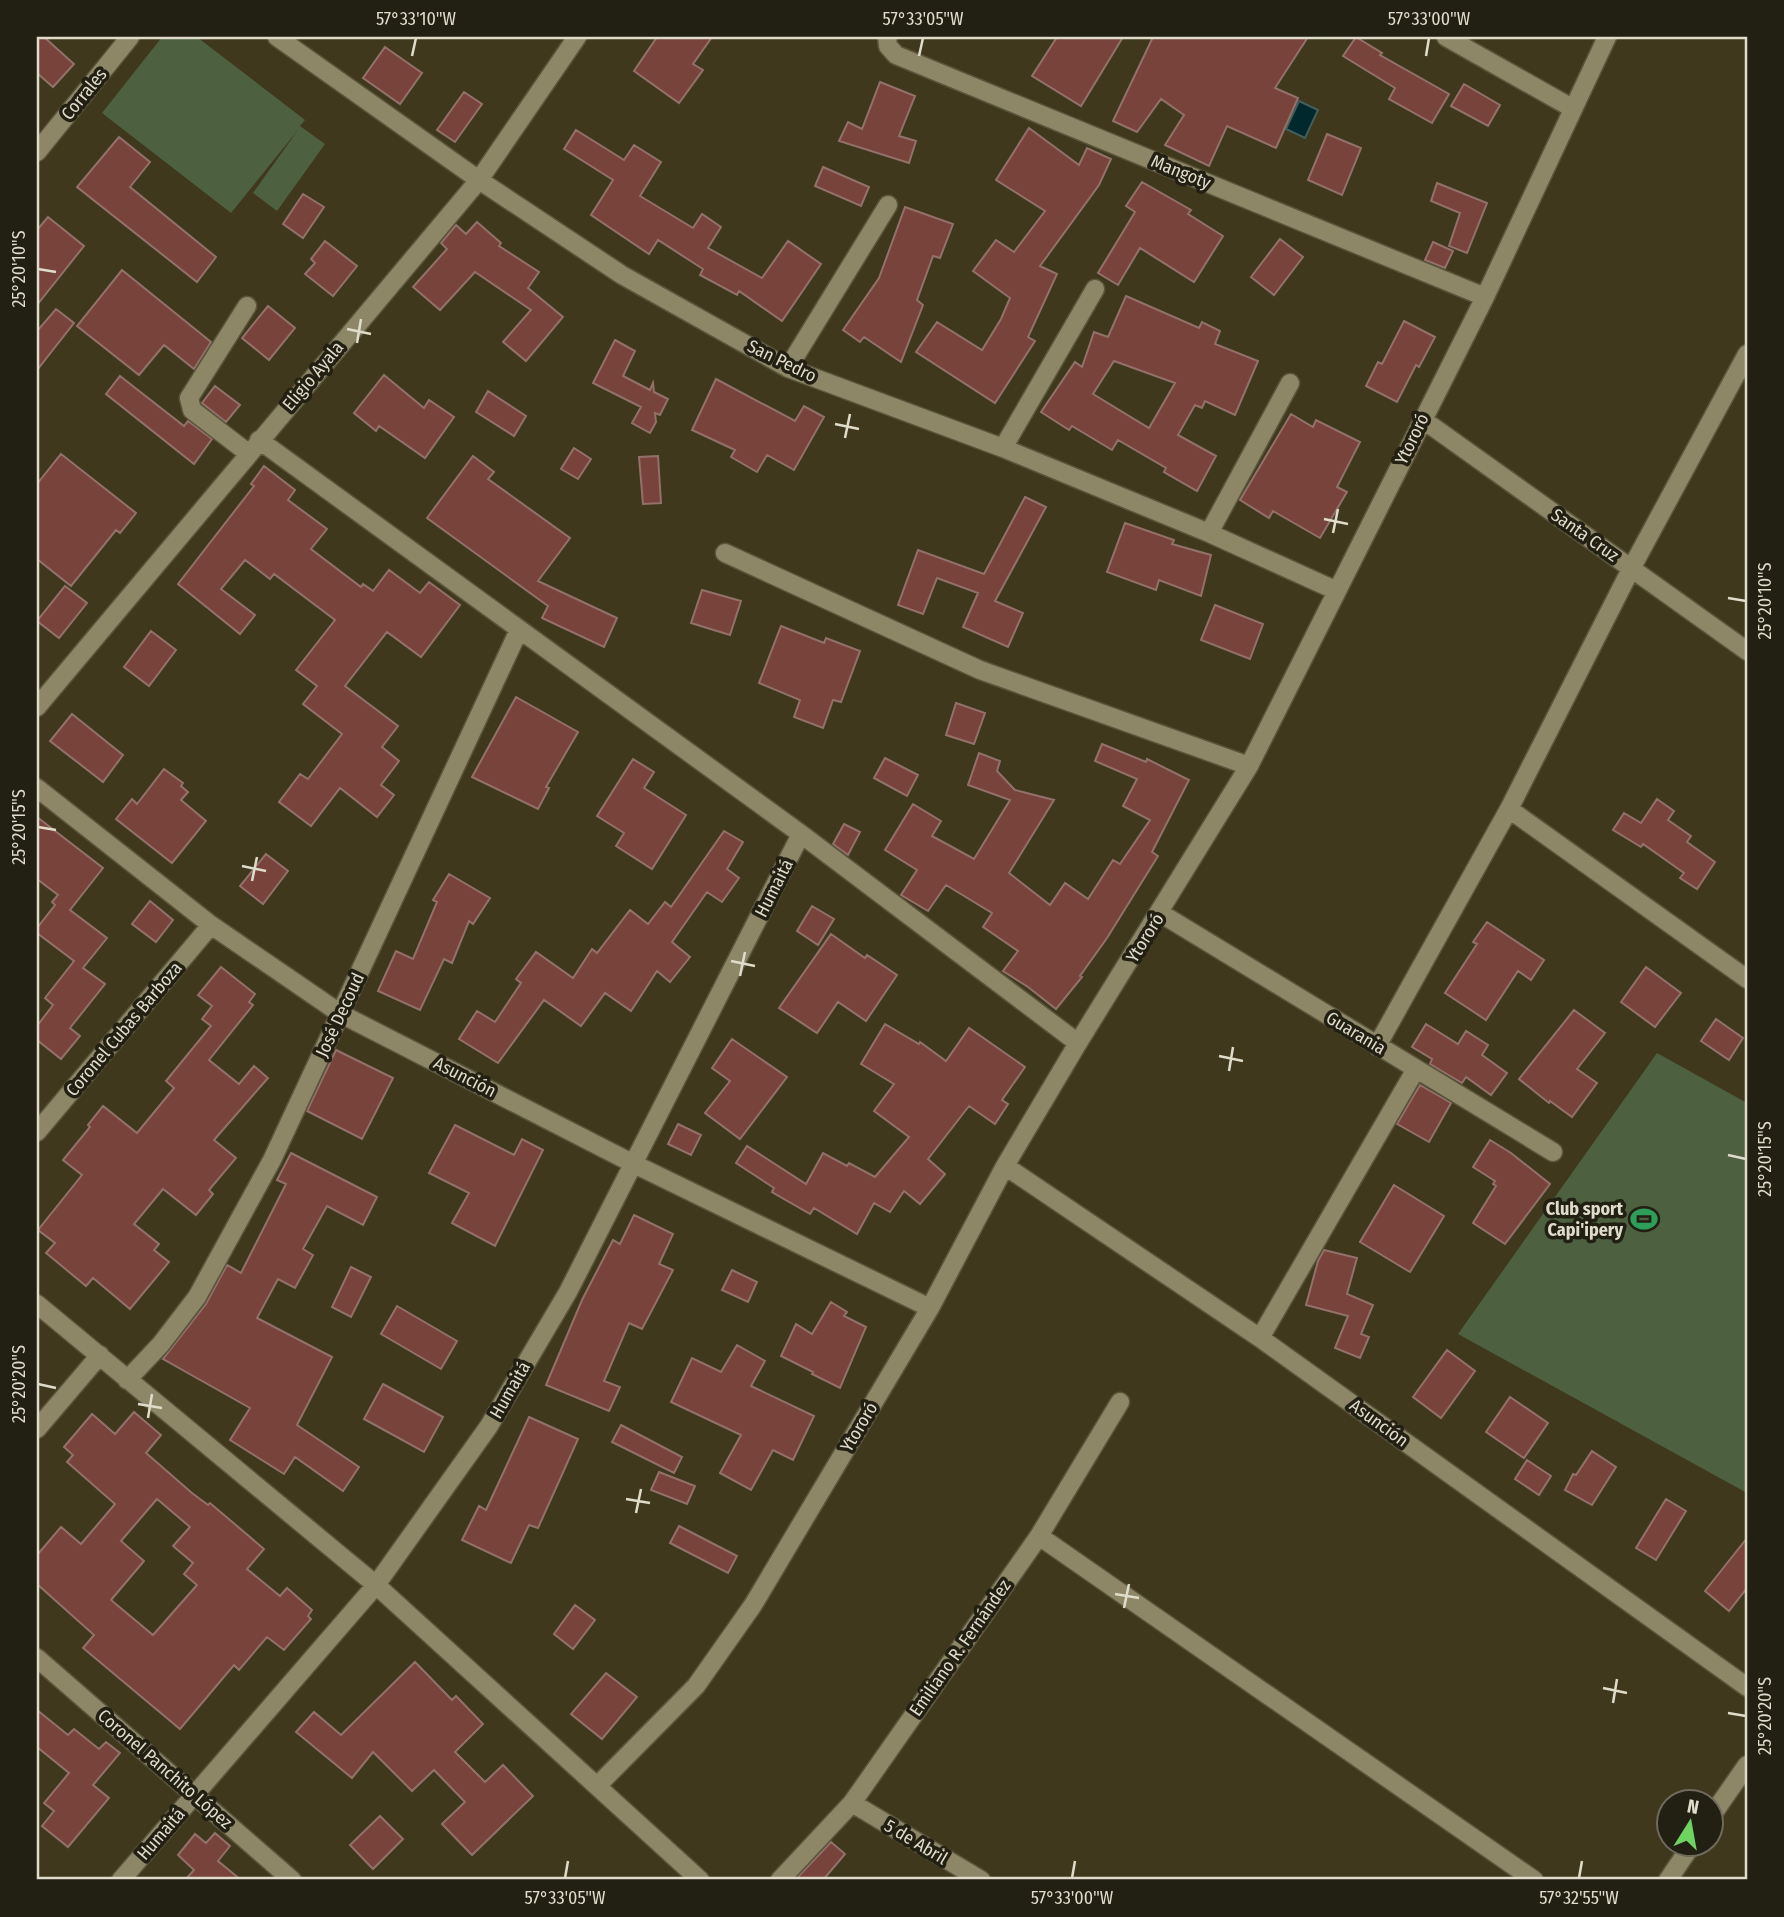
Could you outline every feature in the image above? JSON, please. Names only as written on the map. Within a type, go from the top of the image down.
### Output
[{"type":"street","name":"Corrales","points":[[37,152],[130,37]]},
{"type":"street","name":"San Pedro","points":[[277,37],[479,180],[621,275],[788,368],[1003,449],[1209,533],[1337,591]]},
{"type":"street","name":"Eligio Ayala","points":[[37,707],[479,180],[577,37]]},
{"type":"street","name":"Mangoty","points":[[887,37],[888,46],[896,55],[1485,297]]},
{"type":"street","points":[[1446,37],[1572,108]]},
{"type":"street","name":"Ytororó","points":[[597,1786],[696,1686],[753,1605],[930,1308],[1005,1166],[1249,766],[1485,297],[1607,37]]},
{"type":"street","points":[[788,368],[888,205]]},
{"type":"street","points":[[1003,449],[1095,289]]},
{"type":"street","points":[[247,306],[189,398],[192,410],[253,447],[519,630],[801,834],[1078,1043]]},
{"type":"street","points":[[1377,1046],[1510,809],[1631,569],[1747,354]]},
{"type":"street","points":[[1209,533],[1290,383]]},
{"type":"street","name":"Santa Cruz","points":[[1422,419],[1747,651]]},
{"type":"street","points":[[725,553],[980,670],[1249,766]]},
{"type":"street","name":"José Decoud","points":[[127,1380],[161,1344],[197,1297],[272,1160],[519,630]]},
{"type":"street","name":"Asunción","points":[[37,788],[211,925],[341,1014],[634,1164],[930,1308]]},
{"type":"street","points":[[1510,809],[1747,979]]},
{"type":"street","name":"Humaitá","points":[[121,1880],[376,1585],[489,1426],[568,1292],[801,834]]},
{"type":"street","name":"Guarania","points":[[1160,914],[1553,1152]]},
{"type":"street","name":"Coronel Cubas Barboza","points":[[37,1132],[211,925]]},
{"type":"street","points":[[1260,1338],[1416,1069]]},
{"type":"street","name":"Asunción","points":[[1005,1166],[1260,1338],[1747,1687]]},
{"type":"street","points":[[37,1304],[376,1585],[700,1880]]},
{"type":"street","points":[[37,1429],[100,1355]]},
{"type":"street","name":"Emiliano R. Fernández","points":[[780,1880],[852,1804],[1039,1536],[1120,1402]]},
{"type":"street","points":[[1039,1536],[1534,1880]]},
{"type":"street","name":"Coronel Panchito López","points":[[37,1658],[292,1880]]},
{"type":"street","points":[[1724,1798],[1747,1765]]},
{"type":"street","name":"5 de Abril","points":[[852,1804],[981,1880]]},
{"type":"street","points":[[1668,1880],[1684,1857]]},
{"type":"green space","points":[[162,37],[197,37],[305,120],[300,126],[325,144],[277,211],[253,193],[298,130],[231,213],[102,113]]},
{"type":"green space","name":"Club sport Capi'ipery","points":[[1657,1053],[1747,1103],[1747,1493],[1458,1334]]},
{"type":"water","points":[[1299,101],[1318,110],[1305,138],[1286,129]]},
{"type":"building","points":[[37,37],[44,37],[74,64],[53,87],[37,73]]},
{"type":"building","points":[[657,37],[712,37],[693,64],[703,70],[679,103],[634,71]]},
{"type":"building","points":[[1057,37],[1123,37],[1081,106],[1032,76]]},
{"type":"building","points":[[1153,37],[1308,37],[1275,88],[1298,98],[1276,148],[1227,126],[1209,166],[1165,145],[1184,115],[1161,99],[1137,132],[1113,121]]},
{"type":"building","points":[[1356,37],[1382,53],[1380,55],[1449,94],[1432,123],[1389,99],[1395,88],[1343,56]]},
{"type":"building","points":[[385,47],[422,73],[400,104],[363,78]]},
{"type":"building","points":[[880,82],[915,96],[899,136],[916,141],[909,163],[839,141],[848,122],[862,129]]},
{"type":"building","points":[[1464,84],[1500,105],[1488,126],[1451,106]]},
{"type":"building","points":[[464,92],[482,104],[455,142],[437,130]]},
{"type":"building","points":[[1029,128],[1079,165],[1087,148],[1111,159],[1099,185],[1040,266],[1057,274],[1028,337],[1035,341],[995,403],[916,352],[937,322],[982,350],[1001,319],[1010,298],[973,271],[996,240],[1014,252],[1045,211],[996,180]]},
{"type":"building","points":[[576,130],[624,160],[634,145],[661,162],[640,196],[693,228],[702,214],[721,227],[708,248],[762,278],[788,241],[821,264],[782,321],[739,291],[737,295],[700,275],[703,269],[658,240],[649,254],[591,215],[613,180],[564,149]]},
{"type":"building","points":[[1327,134],[1361,148],[1342,195],[1308,180]]},
{"type":"building","points":[[119,137],[150,162],[130,187],[216,257],[197,282],[77,187]]},
{"type":"building","points":[[823,167],[869,187],[861,206],[815,186]]},
{"type":"building","points":[[1142,182],[1191,210],[1188,214],[1223,236],[1194,282],[1140,248],[1118,285],[1098,273],[1135,212],[1126,206]]},
{"type":"building","points":[[1437,183],[1487,203],[1467,253],[1449,246],[1460,213],[1431,201]]},
{"type":"building","points":[[303,194],[324,207],[303,238],[283,224]]},
{"type":"building","points":[[905,207],[953,224],[940,258],[933,256],[917,300],[923,305],[901,362],[864,337],[860,342],[843,330],[879,278]]},
{"type":"building","points":[[48,217],[84,246],[37,305],[37,230]]},
{"type":"building","points":[[477,222],[501,243],[499,246],[539,272],[528,288],[563,317],[526,361],[503,342],[531,310],[475,272],[440,310],[413,287],[447,249],[441,243],[456,225],[466,234]]},
{"type":"building","points":[[1280,239],[1303,257],[1274,295],[1251,277]]},
{"type":"building","points":[[325,241],[357,266],[333,296],[305,274],[315,263],[311,259]]},
{"type":"building","points":[[1433,242],[1453,251],[1445,268],[1425,260]]},
{"type":"building","points":[[122,270],[211,342],[194,369],[164,345],[139,375],[77,326]]},
{"type":"building","points":[[1126,296],[1199,328],[1202,322],[1220,331],[1215,344],[1258,361],[1235,415],[1205,401],[1202,408],[1195,405],[1178,435],[1216,456],[1197,491],[1164,472],[1166,468],[1118,440],[1112,450],[1072,426],[1069,430],[1041,412],[1075,362],[1082,367],[1094,332],[1108,337]],"holes":[[[1114,361],[1175,383],[1149,428],[1093,394]]]},
{"type":"building","points":[[268,306],[295,328],[269,360],[242,338]]},
{"type":"building","points":[[56,309],[74,323],[37,370],[37,331]]},
{"type":"building","points":[[1404,321],[1435,337],[1419,367],[1416,365],[1397,402],[1366,386],[1378,362],[1382,364]]},
{"type":"building","points":[[615,340],[635,351],[623,376],[650,390],[653,383],[654,392],[668,399],[660,415],[655,413],[656,422],[650,433],[632,423],[641,407],[593,383]]},
{"type":"building","points":[[384,375],[424,408],[429,400],[454,417],[425,458],[379,426],[376,431],[354,413]]},
{"type":"building","points":[[120,376],[184,426],[188,421],[212,439],[194,464],[106,394]]},
{"type":"building","points":[[716,379],[795,421],[804,406],[824,417],[794,470],[767,455],[757,472],[731,457],[735,450],[692,430]]},
{"type":"building","points":[[215,386],[240,405],[226,422],[202,403]]},
{"type":"building","points":[[488,391],[526,416],[514,436],[476,412]]},
{"type":"building","points":[[1291,414],[1313,427],[1316,420],[1360,442],[1337,487],[1347,492],[1320,538],[1273,511],[1269,518],[1240,500]]},
{"type":"building","points":[[574,448],[591,459],[578,479],[561,469]]},
{"type":"building","points":[[61,454],[136,513],[120,533],[116,530],[71,586],[37,559],[37,484]]},
{"type":"building","points":[[473,456],[494,472],[488,479],[570,538],[538,581],[617,618],[604,647],[542,618],[548,606],[427,518]]},
{"type":"building","points":[[658,456],[661,503],[643,504],[639,457]]},
{"type":"building","points":[[264,466],[295,490],[288,500],[327,529],[311,549],[361,587],[363,584],[373,591],[389,570],[420,593],[429,582],[460,605],[421,657],[387,632],[345,686],[398,726],[382,747],[399,761],[381,785],[394,795],[377,817],[340,788],[311,826],[279,802],[300,774],[308,779],[342,734],[303,704],[317,686],[296,670],[335,620],[274,574],[270,579],[245,560],[221,589],[255,615],[240,634],[178,584],[254,486],[251,484]]},
{"type":"building","points":[[1025,497],[1046,507],[995,601],[1023,613],[1008,647],[963,627],[978,593],[937,578],[923,614],[898,605],[918,550],[984,574]]},
{"type":"building","points":[[1125,523],[1174,540],[1172,544],[1211,555],[1201,596],[1159,580],[1156,590],[1107,572]]},
{"type":"building","points":[[65,586],[87,603],[59,638],[37,621]]},
{"type":"building","points":[[702,590],[741,601],[730,635],[691,623]]},
{"type":"building","points":[[1215,605],[1263,624],[1250,659],[1201,640]]},
{"type":"building","points":[[781,626],[824,643],[826,638],[860,651],[841,702],[833,700],[823,728],[794,717],[800,700],[759,683]]},
{"type":"building","points":[[151,631],[176,650],[149,686],[124,667]]},
{"type":"building","points":[[516,697],[578,732],[546,787],[549,788],[538,809],[472,777]]},
{"type":"building","points":[[956,703],[985,713],[974,744],[946,735]]},
{"type":"building","points":[[72,714],[123,755],[103,782],[50,741]]},
{"type":"building","points":[[1102,744],[1146,762],[1147,759],[1189,780],[1152,852],[1158,856],[1080,976],[1082,977],[1056,1009],[1003,971],[1018,951],[983,927],[992,913],[946,885],[928,911],[901,895],[917,870],[885,850],[913,804],[941,821],[932,836],[974,859],[1010,800],[968,785],[979,753],[1000,761],[997,771],[1015,790],[1054,800],[1009,873],[1050,905],[1065,883],[1088,899],[1113,860],[1120,864],[1150,820],[1123,806],[1137,779],[1095,761]]},
{"type":"building","points":[[885,758],[918,775],[907,796],[874,778]]},
{"type":"building","points":[[633,759],[654,772],[644,788],[686,815],[652,869],[616,846],[624,833],[597,816]]},
{"type":"building","points":[[164,769],[183,783],[181,786],[188,792],[181,800],[206,821],[172,863],[116,819],[132,799],[137,804]]},
{"type":"building","points":[[1657,799],[1674,811],[1668,820],[1691,836],[1687,842],[1715,862],[1697,889],[1680,878],[1684,873],[1643,844],[1641,847],[1613,830],[1624,813],[1641,823]]},
{"type":"building","points":[[37,817],[103,868],[70,910],[107,938],[83,968],[105,984],[70,1028],[80,1036],[61,1059],[37,1040],[37,1026],[53,1005],[45,998],[74,961],[37,933],[37,928],[55,905],[52,902],[58,895],[37,879]]},
{"type":"building","points":[[844,824],[860,832],[848,855],[833,844]]},
{"type":"building","points":[[724,831],[743,842],[727,869],[739,878],[722,902],[707,892],[672,942],[690,957],[670,982],[657,971],[631,1011],[605,993],[581,1026],[544,1000],[498,1063],[459,1039],[477,1011],[495,1022],[521,983],[516,979],[536,952],[573,978],[592,949],[597,953],[630,910],[648,924],[665,902],[671,907]]},
{"type":"building","points":[[266,854],[288,871],[263,904],[240,886]]},
{"type":"building","points":[[449,874],[490,898],[473,924],[469,921],[452,963],[444,959],[420,1010],[378,991],[396,951],[413,959],[437,902],[433,900]]},
{"type":"building","points":[[150,901],[173,920],[156,942],[132,924]]},
{"type":"building","points":[[812,906],[834,919],[818,945],[797,931]]},
{"type":"building","points":[[1487,922],[1544,960],[1531,980],[1518,971],[1486,1020],[1445,993],[1477,944],[1473,942]]},
{"type":"building","points":[[831,934],[865,958],[867,955],[897,975],[866,1021],[838,1002],[817,1033],[779,1008]]},
{"type":"building","points":[[221,967],[255,994],[249,1002],[253,1005],[209,1060],[239,1084],[254,1066],[268,1078],[214,1140],[236,1158],[209,1190],[213,1194],[196,1215],[163,1189],[134,1224],[159,1244],[154,1250],[169,1262],[130,1309],[93,1278],[86,1286],[46,1253],[55,1243],[38,1230],[82,1175],[63,1160],[103,1106],[137,1133],[174,1088],[166,1081],[211,1026],[202,1019],[212,1006],[198,995]]},
{"type":"building","points":[[1646,967],[1681,993],[1655,1027],[1621,1002]]},
{"type":"building","points":[[1574,1010],[1605,1033],[1577,1069],[1597,1083],[1572,1117],[1519,1079]]},
{"type":"building","points":[[1716,1019],[1743,1038],[1729,1060],[1701,1041]]},
{"type":"building","points":[[885,1024],[919,1044],[920,1042],[946,1061],[969,1028],[1025,1067],[1002,1100],[1008,1104],[995,1124],[969,1106],[928,1159],[945,1174],[920,1204],[904,1191],[890,1212],[874,1203],[857,1234],[814,1208],[810,1214],[772,1192],[774,1188],[736,1163],[747,1146],[806,1184],[823,1153],[875,1177],[909,1137],[874,1111],[894,1084],[861,1064]]},
{"type":"building","points":[[1426,1024],[1458,1044],[1466,1031],[1488,1045],[1482,1055],[1507,1073],[1491,1095],[1466,1077],[1462,1083],[1430,1064],[1432,1059],[1412,1047]]},
{"type":"building","points":[[732,1039],[787,1077],[740,1139],[705,1113],[730,1081],[712,1068]]},
{"type":"building","points":[[336,1050],[393,1078],[362,1139],[307,1111]]},
{"type":"building","points":[[1420,1085],[1451,1103],[1429,1142],[1397,1124]]},
{"type":"building","points":[[678,1124],[701,1135],[691,1155],[668,1144]]},
{"type":"building","points":[[455,1125],[514,1155],[522,1139],[543,1150],[495,1246],[452,1223],[469,1193],[429,1173]]},
{"type":"building","points":[[1490,1140],[1550,1184],[1505,1244],[1473,1223],[1496,1186],[1493,1184],[1495,1181],[1473,1167]]},
{"type":"building","points":[[291,1153],[377,1197],[363,1225],[327,1206],[303,1249],[313,1255],[295,1288],[278,1279],[257,1318],[332,1357],[297,1425],[359,1467],[343,1491],[295,1457],[284,1474],[230,1440],[250,1408],[163,1359],[206,1304],[227,1265],[241,1273],[286,1184],[277,1180]]},
{"type":"building","points":[[1394,1185],[1444,1216],[1410,1272],[1360,1242]]},
{"type":"building","points":[[634,1215],[673,1234],[659,1264],[673,1270],[642,1329],[629,1323],[604,1381],[620,1387],[609,1411],[546,1385],[582,1300],[613,1240],[620,1244]]},
{"type":"building","points":[[1324,1250],[1357,1258],[1347,1294],[1373,1305],[1361,1334],[1369,1337],[1360,1358],[1335,1348],[1348,1316],[1306,1305],[1318,1261]]},
{"type":"building","points":[[351,1267],[371,1277],[351,1317],[332,1307]]},
{"type":"building","points":[[732,1270],[757,1282],[748,1302],[722,1290]]},
{"type":"building","points":[[831,1302],[847,1312],[844,1316],[866,1327],[840,1388],[781,1356],[796,1324],[812,1334]]},
{"type":"building","points":[[397,1306],[457,1341],[441,1369],[381,1334]]},
{"type":"building","points":[[737,1345],[765,1361],[751,1386],[814,1416],[793,1460],[773,1450],[751,1490],[720,1473],[741,1435],[671,1402],[692,1358],[721,1372]]},
{"type":"building","points":[[1447,1350],[1475,1371],[1441,1418],[1413,1397]]},
{"type":"building","points":[[383,1384],[443,1417],[424,1452],[364,1419]]},
{"type":"building","points":[[1510,1397],[1548,1423],[1524,1458],[1486,1432]]},
{"type":"building","points":[[134,1412],[161,1435],[146,1453],[264,1549],[247,1569],[280,1596],[287,1588],[312,1610],[308,1616],[311,1619],[284,1650],[267,1637],[239,1670],[234,1665],[180,1729],[83,1648],[94,1635],[37,1584],[37,1555],[61,1527],[81,1544],[115,1504],[67,1462],[73,1455],[64,1447],[92,1414],[115,1434]],"holes":[[[157,1499],[190,1527],[173,1546],[193,1563],[184,1574],[197,1585],[153,1635],[111,1600],[144,1561],[121,1541]]]},
{"type":"building","points":[[529,1417],[578,1439],[538,1528],[529,1525],[511,1563],[462,1540],[479,1506],[486,1510]]},
{"type":"building","points":[[621,1425],[682,1457],[674,1473],[612,1442]]},
{"type":"building","points":[[1592,1451],[1616,1467],[1592,1505],[1565,1490],[1573,1474],[1576,1475]]},
{"type":"building","points":[[1527,1460],[1551,1476],[1539,1495],[1515,1479]]},
{"type":"building","points":[[659,1472],[695,1486],[687,1504],[651,1490]]},
{"type":"building","points":[[1666,1499],[1686,1511],[1656,1560],[1636,1548]]},
{"type":"building","points":[[679,1526],[737,1556],[728,1573],[670,1543]]},
{"type":"building","points":[[1747,1538],[1747,1588],[1729,1611],[1705,1591]]},
{"type":"building","points":[[575,1605],[595,1620],[573,1649],[554,1634]]},
{"type":"building","points":[[415,1662],[452,1700],[456,1696],[483,1724],[455,1752],[485,1782],[503,1765],[533,1796],[472,1855],[442,1824],[465,1802],[434,1770],[412,1791],[373,1752],[352,1778],[296,1732],[314,1712],[341,1735]]},
{"type":"building","points":[[606,1673],[637,1697],[602,1739],[571,1714]]},
{"type":"building","points":[[37,1710],[68,1735],[74,1729],[99,1749],[106,1742],[120,1753],[93,1785],[109,1798],[68,1847],[42,1826],[54,1811],[44,1803],[69,1773],[37,1747]]},
{"type":"building","points":[[380,1816],[403,1839],[373,1869],[350,1845]]},
{"type":"building","points":[[215,1833],[230,1846],[218,1861],[241,1880],[185,1880],[194,1870],[178,1855],[195,1834],[206,1843]]},
{"type":"building","points":[[831,1842],[845,1854],[823,1880],[795,1880]]},
{"type":"place","name":"Club sport Capi'ipery","points":[[1644,1219]]}]
